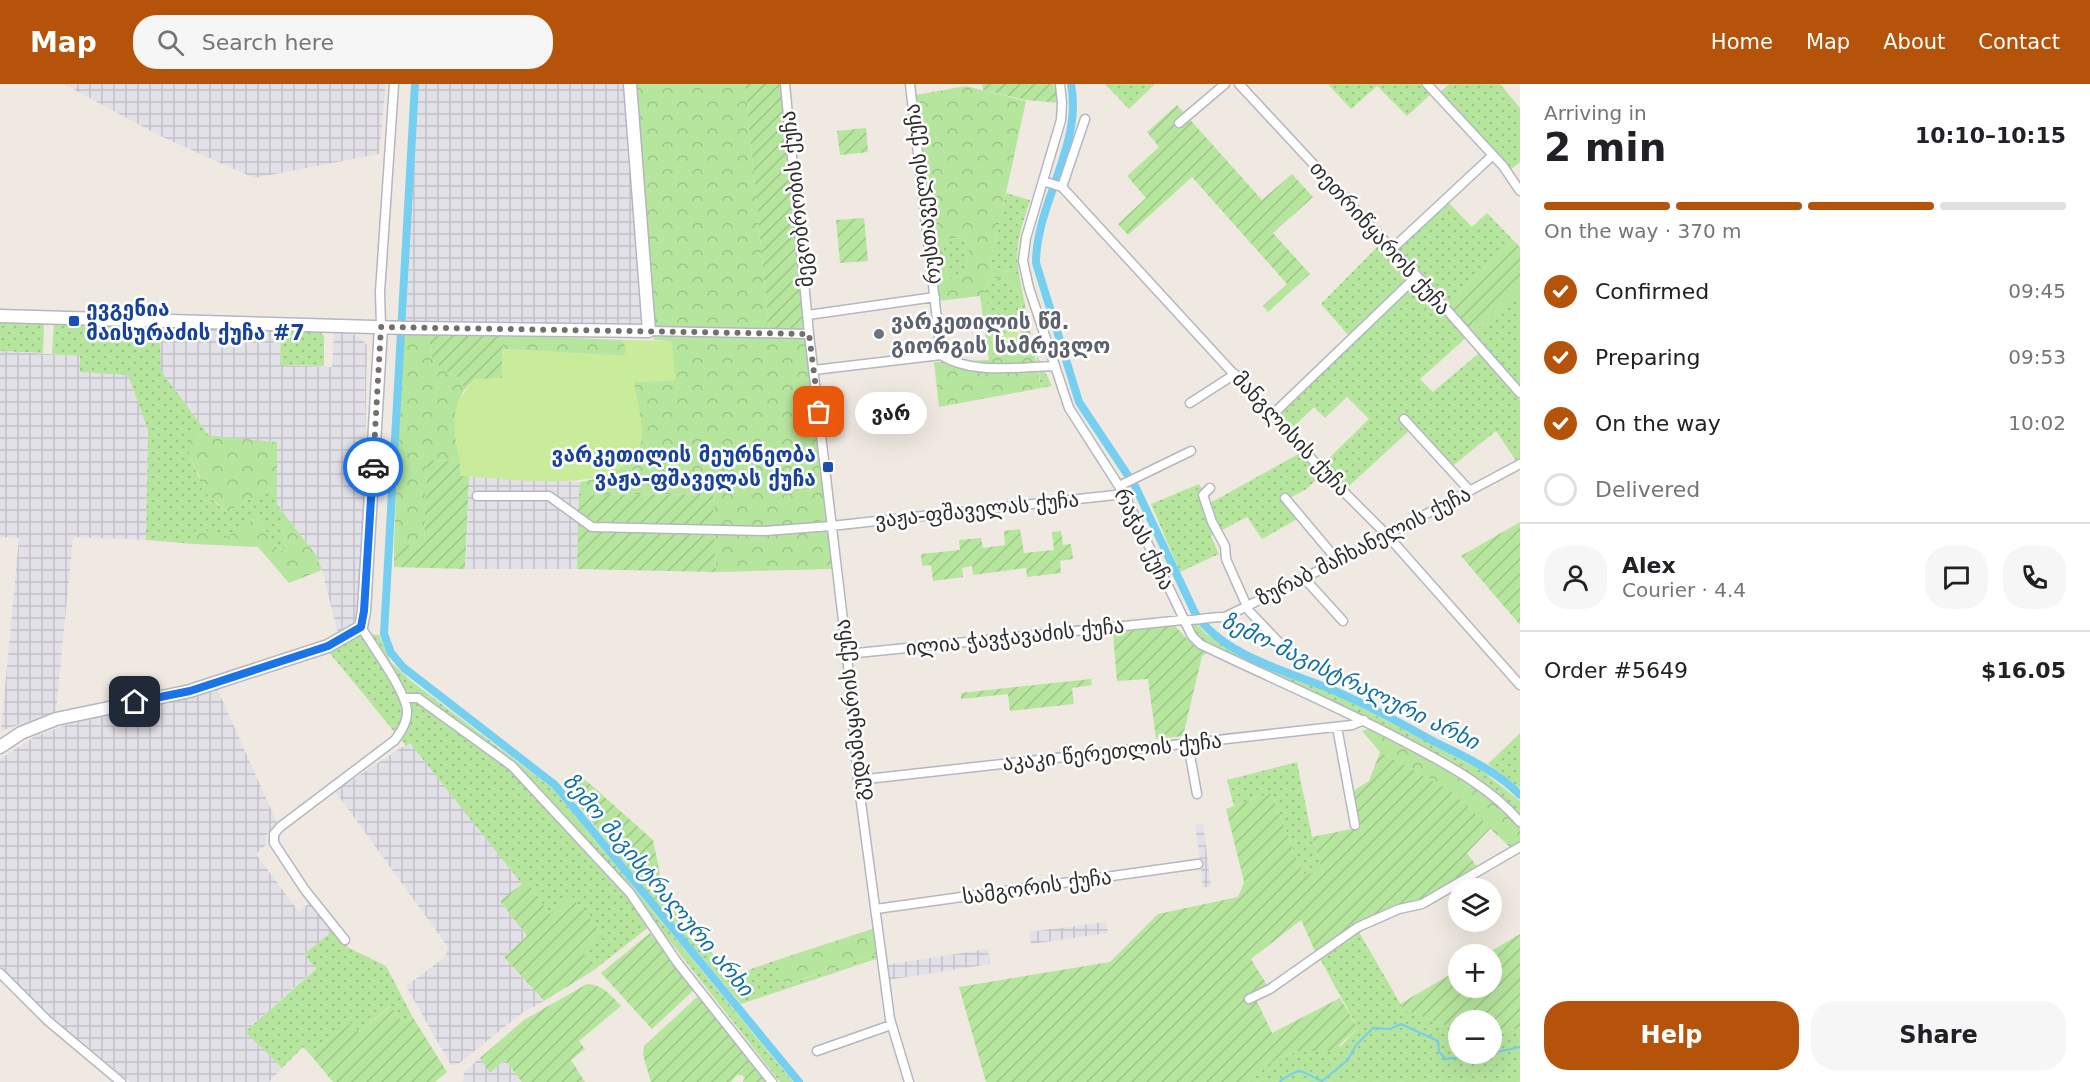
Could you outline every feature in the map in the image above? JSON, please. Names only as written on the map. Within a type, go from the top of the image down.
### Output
[{"type":"street","points":[[345,940],[305,890],[274,843],[274,834],[395,740],[402,730],[408,711],[404,698],[361,627],[385,327],[380,292],[394,84]]},
{"type":"street","points":[[630,84],[649,332]]},
{"type":"street","name":"მეგობრობის ქუჩა","points":[[785,84],[809,334]]},
{"type":"street","name":"რუსთაველის ქუჩა","points":[[910,84],[941,355]]},
{"type":"street","name":"რაჭას ქუჩა","points":[[1060,84],[1061,120],[1045,182],[1026,238],[1023,261],[1053,366],[1069,408],[1121,490],[1186,621],[1200,644],[1364,720],[1446,764],[1482,788],[1520,822]]},
{"type":"street","points":[[1179,123],[1225,84]]},
{"type":"street","name":"თეთრიწყაროს ქუჩა","points":[[1239,84],[1417,276],[1520,393]]},
{"type":"street","points":[[1427,84],[1493,155],[1520,191]]},
{"type":"street","points":[[1045,182],[1061,186],[1085,119]]},
{"type":"street","points":[[1392,249],[1493,155]]},
{"type":"street","name":"მანგლისის ქუჩა","points":[[1061,186],[1272,416],[1387,535],[1520,685]]},
{"type":"street","points":[[1272,416],[1417,276]]},
{"type":"street","points":[[808,315],[934,297]]},
{"type":"street","points":[[0,316],[409,328],[809,334]]},
{"type":"street","name":"გუდამაყარის ქუჩა","points":[[809,334],[847,654],[858,780],[891,1025],[906,1081]]},
{"type":"street","points":[[814,370],[941,355],[956,363],[1005,369],[1053,366]]},
{"type":"street","points":[[1190,403],[1235,374]]},
{"type":"street","points":[[1404,419],[1470,491]]},
{"type":"street","name":"ვაჟა-ფშაველას ქუჩა","points":[[477,495],[549,496],[592,528],[765,531],[831,526],[1121,490],[1128,482],[1191,451]]},
{"type":"street","name":"ზურაბ მაჩხანელის ქუჩა","points":[[1186,621],[1206,616],[1225,617],[1338,561],[1520,464]]},
{"type":"street","points":[[1210,489],[1203,495],[1212,522],[1225,546],[1226,559],[1247,606],[1295,659]]},
{"type":"street","points":[[1285,498],[1338,561]]},
{"type":"street","points":[[1304,578],[1343,621]]},
{"type":"street","name":"ილია ჭავჭავაძის ქუჩა","points":[[847,654],[1186,621]]},
{"type":"street","points":[[0,747],[21,733],[56,719],[190,691],[328,646],[361,627]]},
{"type":"street","points":[[404,698],[418,698],[512,766],[630,893],[677,962],[772,1082]]},
{"type":"street","name":"აკაკი წერეთლის ქუჩა","points":[[858,780],[1337,727],[1352,725],[1364,720]]},
{"type":"street","points":[[1337,727],[1355,825]]},
{"type":"street","points":[[1188,744],[1197,794]]},
{"type":"street","points":[[1249,999],[1270,988],[1358,927],[1399,909],[1422,904],[1520,847]]},
{"type":"street","name":"სამგორის ქუჩა","points":[[876,909],[1198,864]]},
{"type":"street","points":[[0,973],[48,1021],[121,1082]]},
{"type":"street","points":[[817,1051],[891,1025]]},
{"type":"shaded area","points":[[64,84],[386,84],[379,154],[254,178],[158,135]]},
{"type":"shaded area","points":[[418,84],[626,84],[643,323],[638,326],[406,323]]},
{"type":"shaded area","points":[[160,325],[281,329],[280,365],[332,367],[334,332],[357,335],[367,345],[362,603],[358,619],[338,634],[316,555],[277,504],[277,442],[210,437],[161,371]]},
{"type":"shaded area","points":[[0,351],[81,356],[80,372],[128,374],[148,430],[146,540],[73,537],[56,712],[1,731],[19,538],[0,537]]},
{"type":"shaded area","points":[[469,476],[580,482],[577,569],[466,569]]},
{"type":"shaded area","points":[[217,688],[277,823],[266,835],[267,844],[256,854],[299,912],[309,903],[333,931],[316,968],[245,1032],[282,1068],[269,1082],[130,1082],[61,1025],[0,968],[0,759],[34,737],[63,726]]},
{"type":"shaded area","points":[[410,742],[522,884],[500,901],[527,936],[504,957],[544,1001],[522,1013],[457,1065],[451,1065],[406,986],[445,957],[448,947],[335,791]]},
{"type":"shaded area","points":[[1195,824],[1203,824],[1211,887],[1203,887]]},
{"type":"shaded area","points":[[1106,922],[1108,933],[1031,944],[1029,932]]},
{"type":"shaded area","points":[[988,949],[990,964],[888,980],[886,965]]},
{"type":"shaded area","points":[[480,1058],[490,1072],[505,1060],[522,1082],[463,1082],[464,1072]]},
{"type":"green space","points":[[634,84],[745,84],[769,329],[805,329],[833,569],[716,572],[713,494],[579,495],[580,482],[617,470],[628,460],[634,449],[638,435],[638,419],[633,382],[675,380],[671,341],[654,340]]},
{"type":"green space","points":[[745,84],[780,84],[805,329],[769,329]]},
{"type":"green space","points":[[982,84],[1054,84],[1059,103],[1026,100],[983,90]]},
{"type":"green space","points":[[1105,84],[1155,84],[1129,109]]},
{"type":"green space","points":[[1328,84],[1422,84],[1431,94],[1407,116],[1377,86],[1351,109]]},
{"type":"green space","points":[[1449,84],[1500,84],[1520,108],[1520,162],[1510,170],[1439,93]]},
{"type":"green space","points":[[966,86],[1026,101],[990,266],[1002,271],[1014,272],[1020,279],[1041,388],[939,407],[934,362],[989,360],[980,296],[938,301],[916,95]],"holes":[[[962,239],[969,245],[966,273],[948,280],[942,240]],[[992,278],[1014,286],[1019,294],[1021,348],[994,353],[985,288]]]},
{"type":"green space","points":[[1177,105],[1262,200],[1292,174],[1313,197],[1273,233],[1310,274],[1268,312],[1263,306],[1287,284],[1192,177],[1128,235],[1118,224],[1146,198],[1127,176],[1159,147],[1147,132]]},
{"type":"green space","points":[[866,128],[868,152],[840,155],[837,131]]},
{"type":"green space","points":[[1006,193],[1030,200],[1018,248],[1020,279],[1014,272],[1002,271],[990,266]]},
{"type":"green space","points":[[1447,201],[1472,227],[1487,213],[1514,241],[1446,304],[1396,249]]},
{"type":"green space","points":[[864,218],[868,261],[840,263],[836,220]]},
{"type":"green space","points":[[962,239],[969,245],[966,273],[948,280],[942,240]]},
{"type":"green space","points":[[1514,241],[1520,247],[1520,288],[1472,334],[1446,304]]},
{"type":"green space","points":[[1381,243],[1466,338],[1420,379],[1433,392],[1479,353],[1520,400],[1520,461],[1517,462],[1496,431],[1449,469],[1410,430],[1348,487],[1323,464],[1369,419],[1347,397],[1325,418],[1314,407],[1290,430],[1272,410],[1349,336],[1321,304]]},
{"type":"green space","points":[[992,278],[1011,283],[1020,295],[1021,312],[1018,331],[991,335],[985,288]]},
{"type":"green space","points":[[1520,288],[1520,387],[1472,334]]},
{"type":"green space","points":[[0,322],[44,324],[43,353],[0,351]]},
{"type":"green space","points":[[54,323],[160,325],[161,371],[210,437],[195,434],[189,456],[203,486],[211,498],[227,512],[264,491],[277,490],[277,504],[285,515],[282,526],[286,548],[281,551],[277,547],[257,517],[226,539],[201,529],[194,533],[194,544],[146,540],[148,430],[128,375],[80,372],[80,356],[52,354]]},
{"type":"green space","points":[[281,329],[321,333],[324,336],[324,366],[280,365]]},
{"type":"green space","points":[[1018,331],[1021,348],[994,353],[991,335]]},
{"type":"green space","points":[[403,333],[430,334],[430,351],[450,373],[461,379],[464,390],[457,407],[455,425],[456,443],[461,461],[427,460],[424,546],[394,545]]},
{"type":"green space","points":[[430,334],[503,335],[502,379],[475,379],[464,390],[461,379],[440,366],[433,358]]},
{"type":"green space","points":[[503,335],[623,340],[627,352],[623,356],[503,349]]},
{"type":"green space","points":[[623,340],[672,341],[675,380],[634,382],[642,436],[634,457],[617,470],[593,478],[535,481],[460,476],[454,426],[458,405],[475,379],[502,378],[503,349],[623,356],[627,352]]},
{"type":"green space","points":[[1036,353],[1052,386],[1041,388]]},
{"type":"green space","points":[[195,434],[277,442],[277,490],[264,491],[227,512],[202,490],[199,475],[189,456],[190,442]]},
{"type":"green space","points":[[1302,452],[1322,475],[1305,490],[1282,502],[1297,519],[1262,539],[1247,517],[1211,536],[1219,554],[1180,572],[1151,504],[1199,484],[1210,503]]},
{"type":"green space","points":[[427,460],[461,461],[460,476],[469,476],[465,569],[394,567],[394,545],[424,545]]},
{"type":"green space","points":[[713,494],[716,572],[577,569],[579,495]]},
{"type":"green space","points":[[285,515],[316,555],[322,570],[289,583],[258,547],[194,544],[194,532],[201,529],[226,538],[257,517],[281,551],[286,548],[282,526]]},
{"type":"green space","points":[[1520,522],[1520,625],[1461,556]]},
{"type":"green space","points":[[1020,529],[1024,553],[1054,550],[1052,532],[1061,531],[1063,545],[1071,544],[1073,559],[1060,561],[1061,573],[1027,577],[1026,568],[973,575],[972,566],[962,568],[963,577],[933,581],[931,565],[922,566],[921,554],[960,550],[959,540],[981,538],[983,548],[1005,545],[1004,531]]},
{"type":"green space","points":[[1197,624],[1206,634],[1232,649],[1331,692],[1481,770],[1520,801],[1520,815],[1476,777],[1414,742],[1200,638],[1191,625]]},
{"type":"green space","points":[[1174,625],[1193,645],[1207,653],[1202,656],[1183,736],[1156,739],[1148,679],[1117,681],[1113,633]]},
{"type":"green space","points":[[358,633],[379,635],[391,662],[410,680],[553,789],[793,1082],[780,1082],[655,922],[594,970],[582,953],[604,935],[572,897],[550,914],[526,881],[522,884],[410,743],[406,746],[328,651],[351,640]]},
{"type":"green space","points":[[1091,679],[1092,685],[1072,688],[1074,704],[1010,711],[1008,694],[961,699],[961,693]]},
{"type":"green space","points":[[1368,729],[1433,760],[1489,797],[1520,828],[1520,843],[1511,848],[1448,789],[1380,752],[1362,731]]},
{"type":"green space","points":[[1520,733],[1520,788],[1488,764]]},
{"type":"green space","points":[[1380,752],[1448,789],[1491,828],[1467,853],[1478,868],[1461,878],[1448,878],[1448,885],[1417,903],[1361,921],[1315,951],[1301,920],[1251,959],[1267,985],[1253,993],[1272,1033],[1340,998],[1358,1028],[1333,1051],[1297,1051],[1276,1059],[1248,1082],[986,1082],[959,987],[1110,962],[1158,914],[1238,897],[1244,882],[1226,809],[1271,793],[1303,874],[1323,872],[1312,837],[1361,827],[1353,791],[1369,781]]},
{"type":"green space","points":[[1297,762],[1312,837],[1323,872],[1303,874],[1271,793],[1234,806],[1227,780]]},
{"type":"green space","points":[[581,776],[653,840],[664,894],[654,900],[564,787]]},
{"type":"green space","points":[[526,881],[550,914],[571,896],[604,935],[583,953],[594,970],[544,1001],[504,957],[527,936],[500,901]]},
{"type":"green space","points":[[664,894],[731,976],[777,960],[786,985],[878,953],[879,958],[741,1004],[654,900]]},
{"type":"green space","points":[[875,928],[878,953],[785,985],[777,960]]},
{"type":"green space","points":[[333,931],[349,948],[386,966],[412,1016],[403,1024],[390,1006],[359,1032],[351,1023],[309,1053],[303,1047],[282,1068],[245,1032],[316,969],[304,954]]},
{"type":"green space","points":[[1359,932],[1404,1010],[1448,1026],[1448,1064],[1502,1064],[1502,1032],[1520,1028],[1520,1082],[1248,1082],[1276,1059],[1297,1051],[1341,1046],[1358,1028],[1319,957]]},
{"type":"green space","points":[[650,933],[694,990],[652,1029],[601,973]]},
{"type":"green space","points":[[1520,934],[1520,1028],[1502,1032],[1502,1010],[1448,1010],[1448,1026],[1404,1010],[1400,1004],[1448,976],[1448,998],[1502,998],[1502,945]]},
{"type":"green space","points":[[587,984],[602,988],[621,1006],[579,1041],[585,1049],[571,1060],[585,1082],[522,1082],[505,1060],[490,1073],[480,1058],[524,1020]]},
{"type":"green space","points":[[698,996],[766,1082],[743,1082],[745,1078],[737,1075],[731,1082],[651,1082],[643,1055],[644,1046]]},
{"type":"green space","points":[[391,1006],[403,1024],[412,1016],[447,1072],[435,1082],[333,1082],[309,1053],[351,1023],[359,1032]]},
{"type":"waterway","name":"ზემო მაგისტრალური არხი","points":[[415,84],[384,634],[391,653],[404,668],[555,785],[799,1082]]},
{"type":"waterway","name":"ზემო-მაგისტრალური არხი","points":[[1071,84],[1073,107],[1071,129],[1043,218],[1036,263],[1079,402],[1135,486],[1195,613],[1221,640],[1255,660],[1328,688],[1382,714],[1480,765],[1520,795]]},
{"type":"waterway","points":[[1279,1082],[1298,1071],[1322,1081],[1348,1060],[1356,1045],[1373,1028],[1390,1029],[1401,1024],[1438,1041],[1439,1052],[1446,1059],[1520,1047]]},
{"type":"way so far","points":[[373,467],[381,327],[809,334],[819,412]]},
{"type":"place","name":"ევგენია მაისურაძის ქუჩა #7","points":[[74,321]]},
{"type":"place","name":"ვარკეთილის წმ. გიორგის სამრევლო","points":[[879,334]]},
{"type":"place","name":"ვარ","points":[[819,412]]},
{"type":"place","name":"ვარკეთილის მეურნეობა ვაჟა-ფშაველას ქუჩა","points":[[828,467]]},
{"type":"route","points":[[135,702],[190,691],[328,646],[361,627],[373,467]]}]
